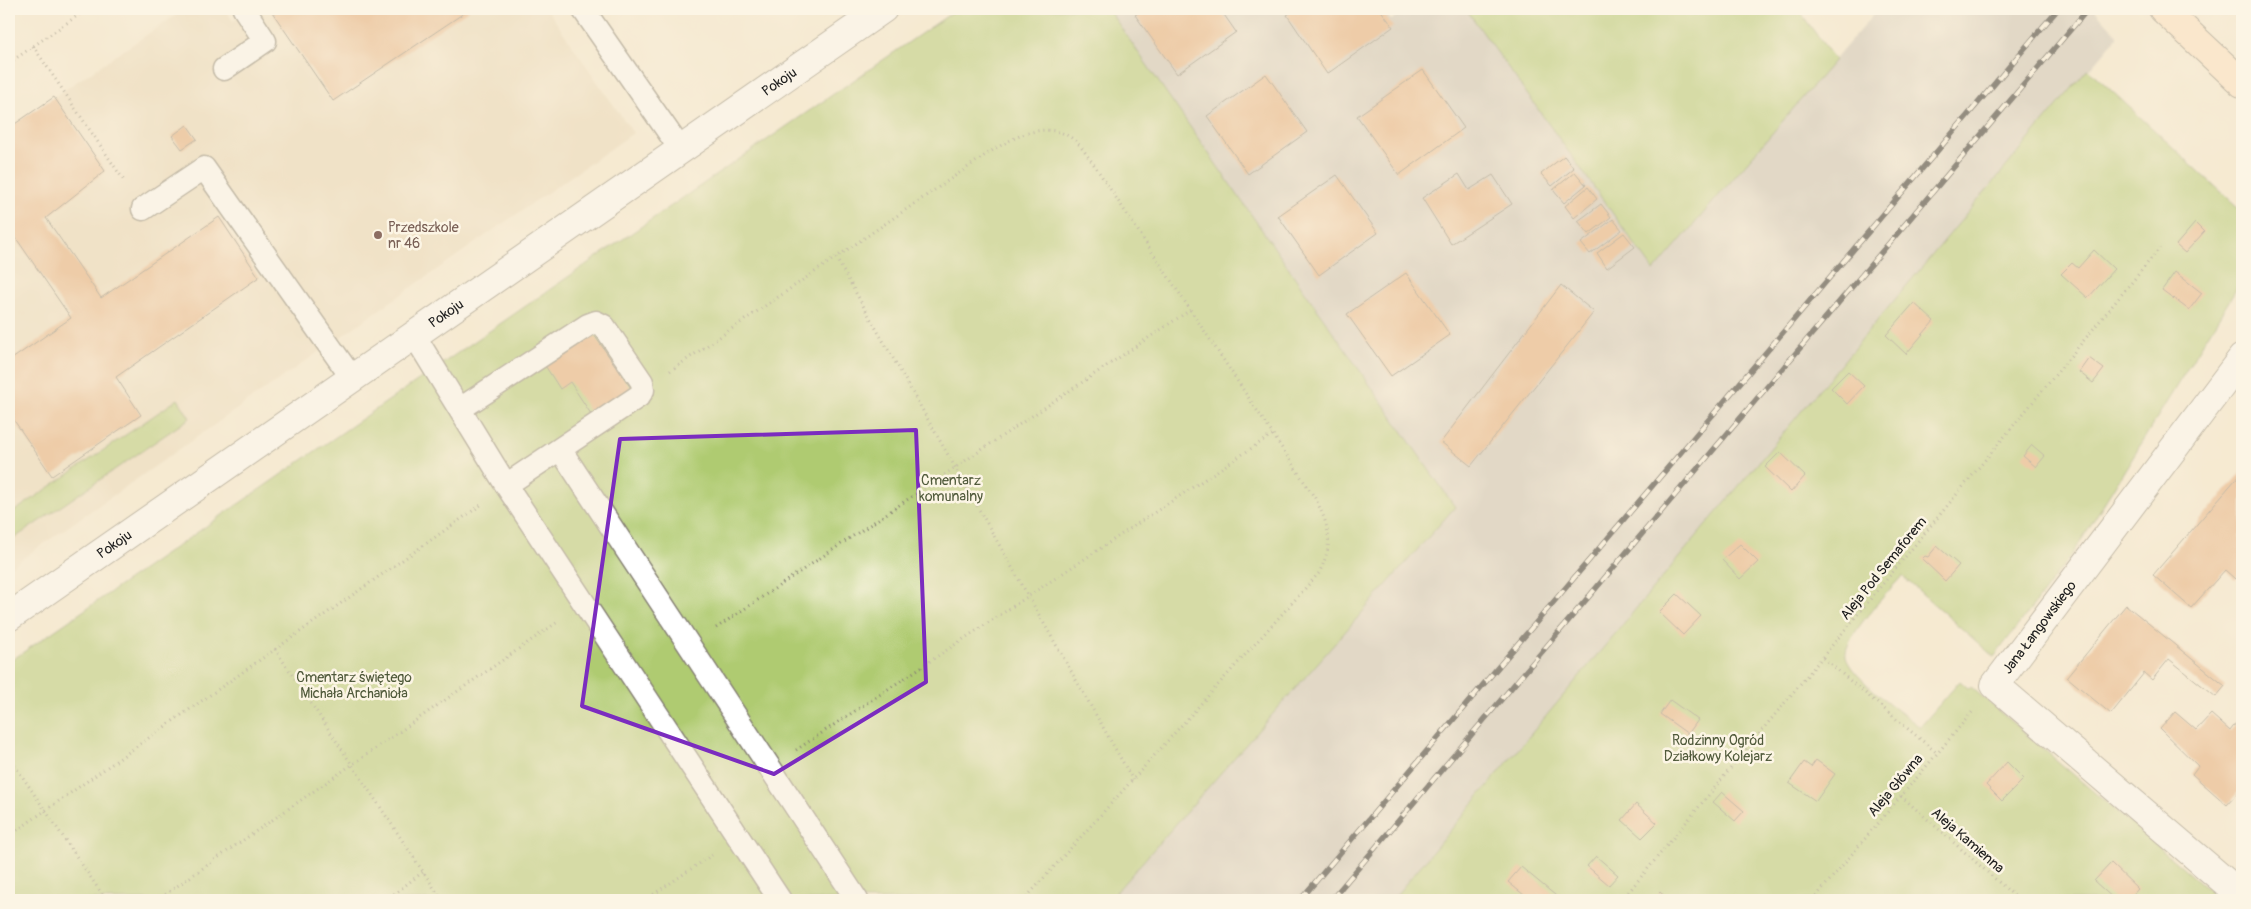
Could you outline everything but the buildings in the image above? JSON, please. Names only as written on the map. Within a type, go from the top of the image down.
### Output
[{"type":"street","name":"Pokoju","points":[[9,617],[883,9]]},
{"type":"street","points":[[2163,9],[2242,83]]},
{"type":"street","name":"Jana Łangowskiego","points":[[2242,358],[1995,685],[2242,896]]},
{"type":"lane","points":[[224,69],[265,42],[244,9]]},
{"type":"lane","points":[[583,9],[681,150]]},
{"type":"lane","points":[[143,209],[204,168],[352,378]]},
{"type":"lane","points":[[460,409],[588,325],[596,322],[604,326],[642,382],[643,390],[639,396],[506,485]]},
{"type":"lane","points":[[414,336],[506,485],[780,900]]},
{"type":"lane","points":[[560,449],[857,900]]},
{"type":"path","points":[[9,63],[87,9]]},
{"type":"path","points":[[32,46],[143,209]]},
{"type":"path","points":[[643,390],[990,152],[1017,136],[1050,130],[1073,139],[1093,163],[1315,498],[1326,520],[1330,538],[1327,557],[1319,574],[1024,900]]},
{"type":"path","name":"Aleja Pod Semaforem","points":[[1622,900],[2160,248]]},
{"type":"path","points":[[836,258],[1133,780]]},
{"type":"path","points":[[689,646],[1190,310]]},
{"type":"path","points":[[770,768],[1273,434]]},
{"type":"path","points":[[9,836],[481,505]]},
{"type":"path","points":[[157,900],[559,620]]},
{"type":"path","points":[[275,649],[442,900]]},
{"type":"path","points":[[1823,658],[1937,753]]},
{"type":"path","name":"Aleja Główna","points":[[1813,900],[1995,685]]},
{"type":"path","points":[[9,757],[106,900]]},
{"type":"path","name":"Aleja Kamienna","points":[[1901,796],[2019,900]]},
{"type":"path","points":[[645,900],[712,854]]},
{"type":"path","points":[[386,900],[423,872]]},
{"type":"highlighted area","points":[[916,430],[926,682],[774,774],[582,706],[620,439]]},
{"type":"shaded area","points":[[185,9],[225,9],[233,21],[253,9],[547,9],[633,133],[9,568],[9,127]]},
{"type":"shaded area","points":[[1108,9],[1383,9],[1391,20],[1407,9],[1466,9],[1654,271],[1878,9],[2094,9],[2118,36],[1392,900],[1109,900],[1454,507]]},
{"type":"green space","name":"Cmentarz komunalny","points":[[957,9],[1108,9],[1455,507],[1109,900],[9,900],[9,662]]},
{"type":"green space","points":[[1466,9],[1798,9],[1835,60],[1654,271]]},
{"type":"green space","name":"Rodzinny Ogród Działkowy Kolejarz","points":[[2088,69],[2242,211],[2242,280],[2074,552],[1994,657],[1902,576],[1859,627],[1851,639],[1846,657],[1857,674],[1867,684],[1920,727],[1960,681],[1969,689],[1971,687],[2220,900],[1392,900]]},
{"type":"green space","points":[[178,399],[190,418],[9,542],[9,515]]},
{"type":"railway","points":[[1300,900],[2058,9]]},
{"type":"railway","points":[[1331,900],[2088,9]]},
{"type":"place","name":"Przedszkole nr 46","points":[[378,235]]},
{"type":"park label","name":"Cmentarz świętego Michała Archanioła","points":[[354,686]]}]
